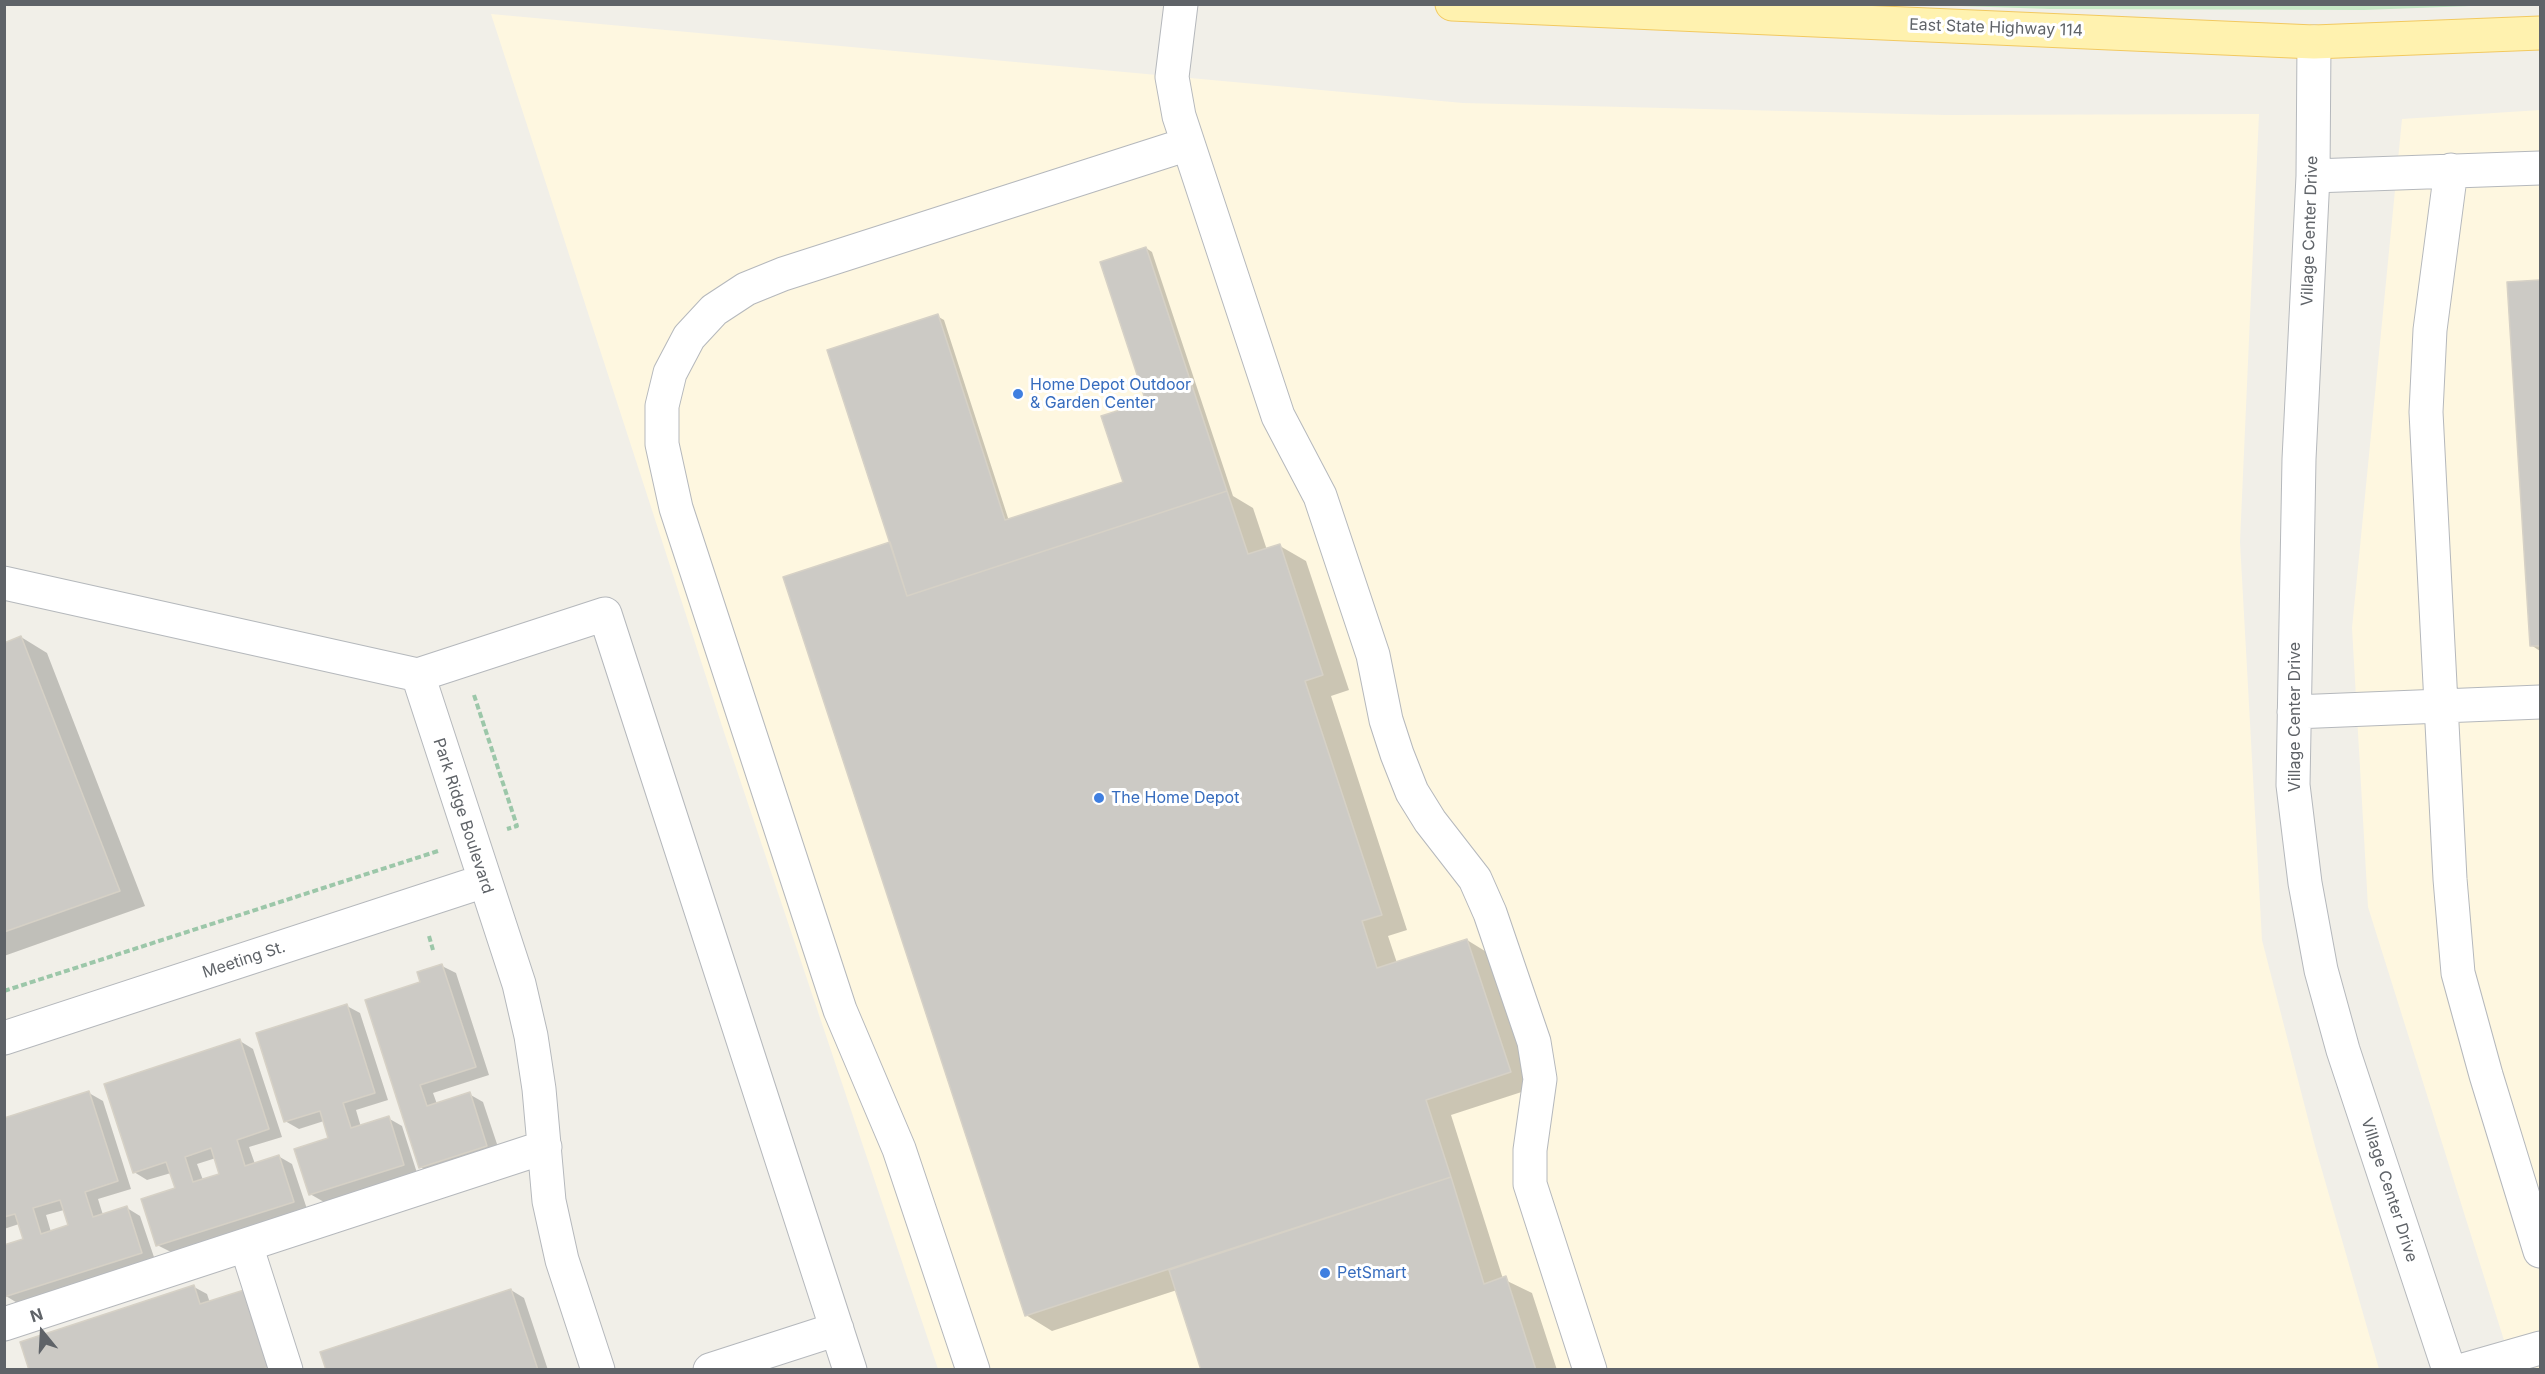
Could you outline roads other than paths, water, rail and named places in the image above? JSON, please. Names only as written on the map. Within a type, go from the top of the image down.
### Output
[{"type":"main road","name":"East State Highway 114","points":[[1452,4],[2314,42],[2541,33]]},
{"type":"street","points":[[1180,4],[1172,77],[1179,116],[1278,416],[1320,496],[1373,655],[1397,754],[1412,792],[1430,821],[1474,879],[1490,913],[1534,1042],[1540,1079],[1530,1150],[1530,1184],[1590,1370]]},
{"type":"street","name":"Village Center Drive","points":[[2314,42],[2313,176],[2299,459],[2293,785],[2305,883],[2321,970],[2343,1050],[2449,1370]]},
{"type":"street","points":[[973,1370],[899,1149],[840,1010],[680,519],[667,476],[662,444],[662,406],[670,372],[689,338],[714,310],[746,289],[783,274],[1188,144]]},
{"type":"street","points":[[2313,176],[2541,168]]},
{"type":"street","points":[[2451,170],[2430,330],[2426,412],[2458,973],[2486,1075],[2541,1251]]},
{"type":"street","points":[[4,583],[418,675],[605,614],[850,1370]]},
{"type":"street","name":"Park Ridge Boulevard","points":[[418,675],[519,984],[531,1036],[545,1147],[549,1201],[562,1260],[598,1370]]},
{"type":"street","points":[[2294,712],[2541,702]]},
{"type":"street","name":"Meeting St.","points":[[4,1038],[484,881]]},
{"type":"street","points":[[4,1324],[545,1147]]},
{"type":"street","points":[[246,1245],[286,1370]]},
{"type":"street","points":[[710,1370],[837,1329]]},
{"type":"street","points":[[2463,1370],[2541,1348]]},
{"type":"place","name":"Home Depot Outdoor & Garden Center","points":[[1018,394]]},
{"type":"place","name":"The Home Depot","points":[[1099,798]]},
{"type":"place","name":"PetSmart","points":[[1325,1273]]}]
